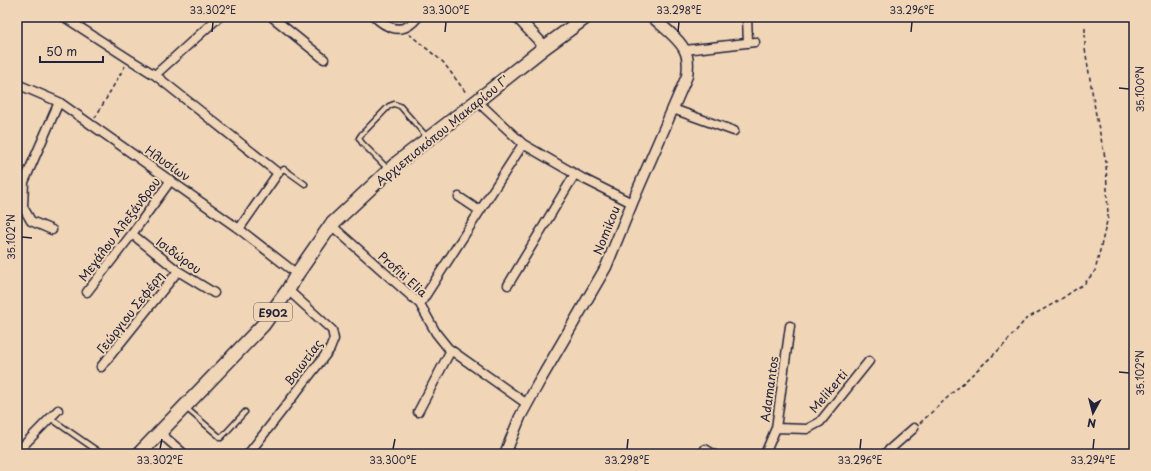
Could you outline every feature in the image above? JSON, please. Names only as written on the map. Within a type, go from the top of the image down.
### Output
[{"type":"main road","name":"Αρχιεπισκόπου Μακαρίου Γ'","points":[[138,454],[263,325],[331,225],[389,170],[545,47],[586,17]]},
{"type":"street","points":[[64,17],[155,74],[278,173],[240,229]]},
{"type":"street","points":[[272,17],[324,58]]},
{"type":"street","points":[[375,17],[389,28],[410,26],[418,17]]},
{"type":"street","points":[[518,17],[545,47]]},
{"type":"street","points":[[652,17],[678,40],[685,50],[752,43],[747,17]]},
{"type":"street","points":[[155,74],[215,18]]},
{"type":"street","name":"Nomikou","points":[[505,454],[527,404],[606,267],[632,202],[687,76],[688,63],[685,50]]},
{"type":"street","name":"Ηλυσίων","points":[[17,84],[59,102],[240,229],[297,274]]},
{"type":"street","points":[[52,230],[31,221],[23,207],[24,182],[59,102]]},
{"type":"street","points":[[476,102],[523,144],[576,174],[632,202]]},
{"type":"street","points":[[673,109],[734,130]]},
{"type":"street","points":[[420,304],[523,144]]},
{"type":"street","points":[[508,285],[576,174]]},
{"type":"street","name":"Μεγάλου Αλεξάνδρου","points":[[86,292],[132,234],[171,180]]},
{"type":"street","points":[[459,197],[480,211]]},
{"type":"street","name":"Profiti Elia","points":[[331,225],[420,304],[436,333],[450,350],[527,404]]},
{"type":"street","name":"Ισιδώρου","points":[[132,234],[178,271],[214,293]]},
{"type":"street","name":"Γεώργιου Σεφέρη","points":[[101,367],[178,271]]},
{"type":"street","name":"Βοιωτίας","points":[[249,453],[330,349],[334,339],[332,330],[288,290]]},
{"type":"street","name":"Adamantos","points":[[765,454],[776,428],[790,326]]},
{"type":"street","points":[[418,412],[450,350]]},
{"type":"street","name":"Melikerti","points":[[776,428],[807,429],[820,422],[869,361]]},
{"type":"street","points":[[17,452],[58,410]]},
{"type":"street","points":[[885,454],[914,428]]},
{"type":"street","points":[[159,432],[184,454]]},
{"type":"street","points":[[705,449],[713,454]]},
{"type":"lane","points":[[389,170],[362,143],[359,138],[389,106],[395,104],[400,106],[429,138]]},
{"type":"lane","points":[[278,173],[284,169],[305,184]]},
{"type":"lane","points":[[184,407],[221,438],[245,412]]},
{"type":"lane","points":[[50,418],[102,454]]},
{"type":"path","points":[[914,428],[1003,346],[1026,319],[1058,301],[1085,283],[1095,270],[1108,217],[1106,162],[1096,115],[1085,49],[1085,26]]},
{"type":"path","points":[[400,28],[443,62],[476,102]]},
{"type":"path","points":[[91,124],[129,59]]}]
